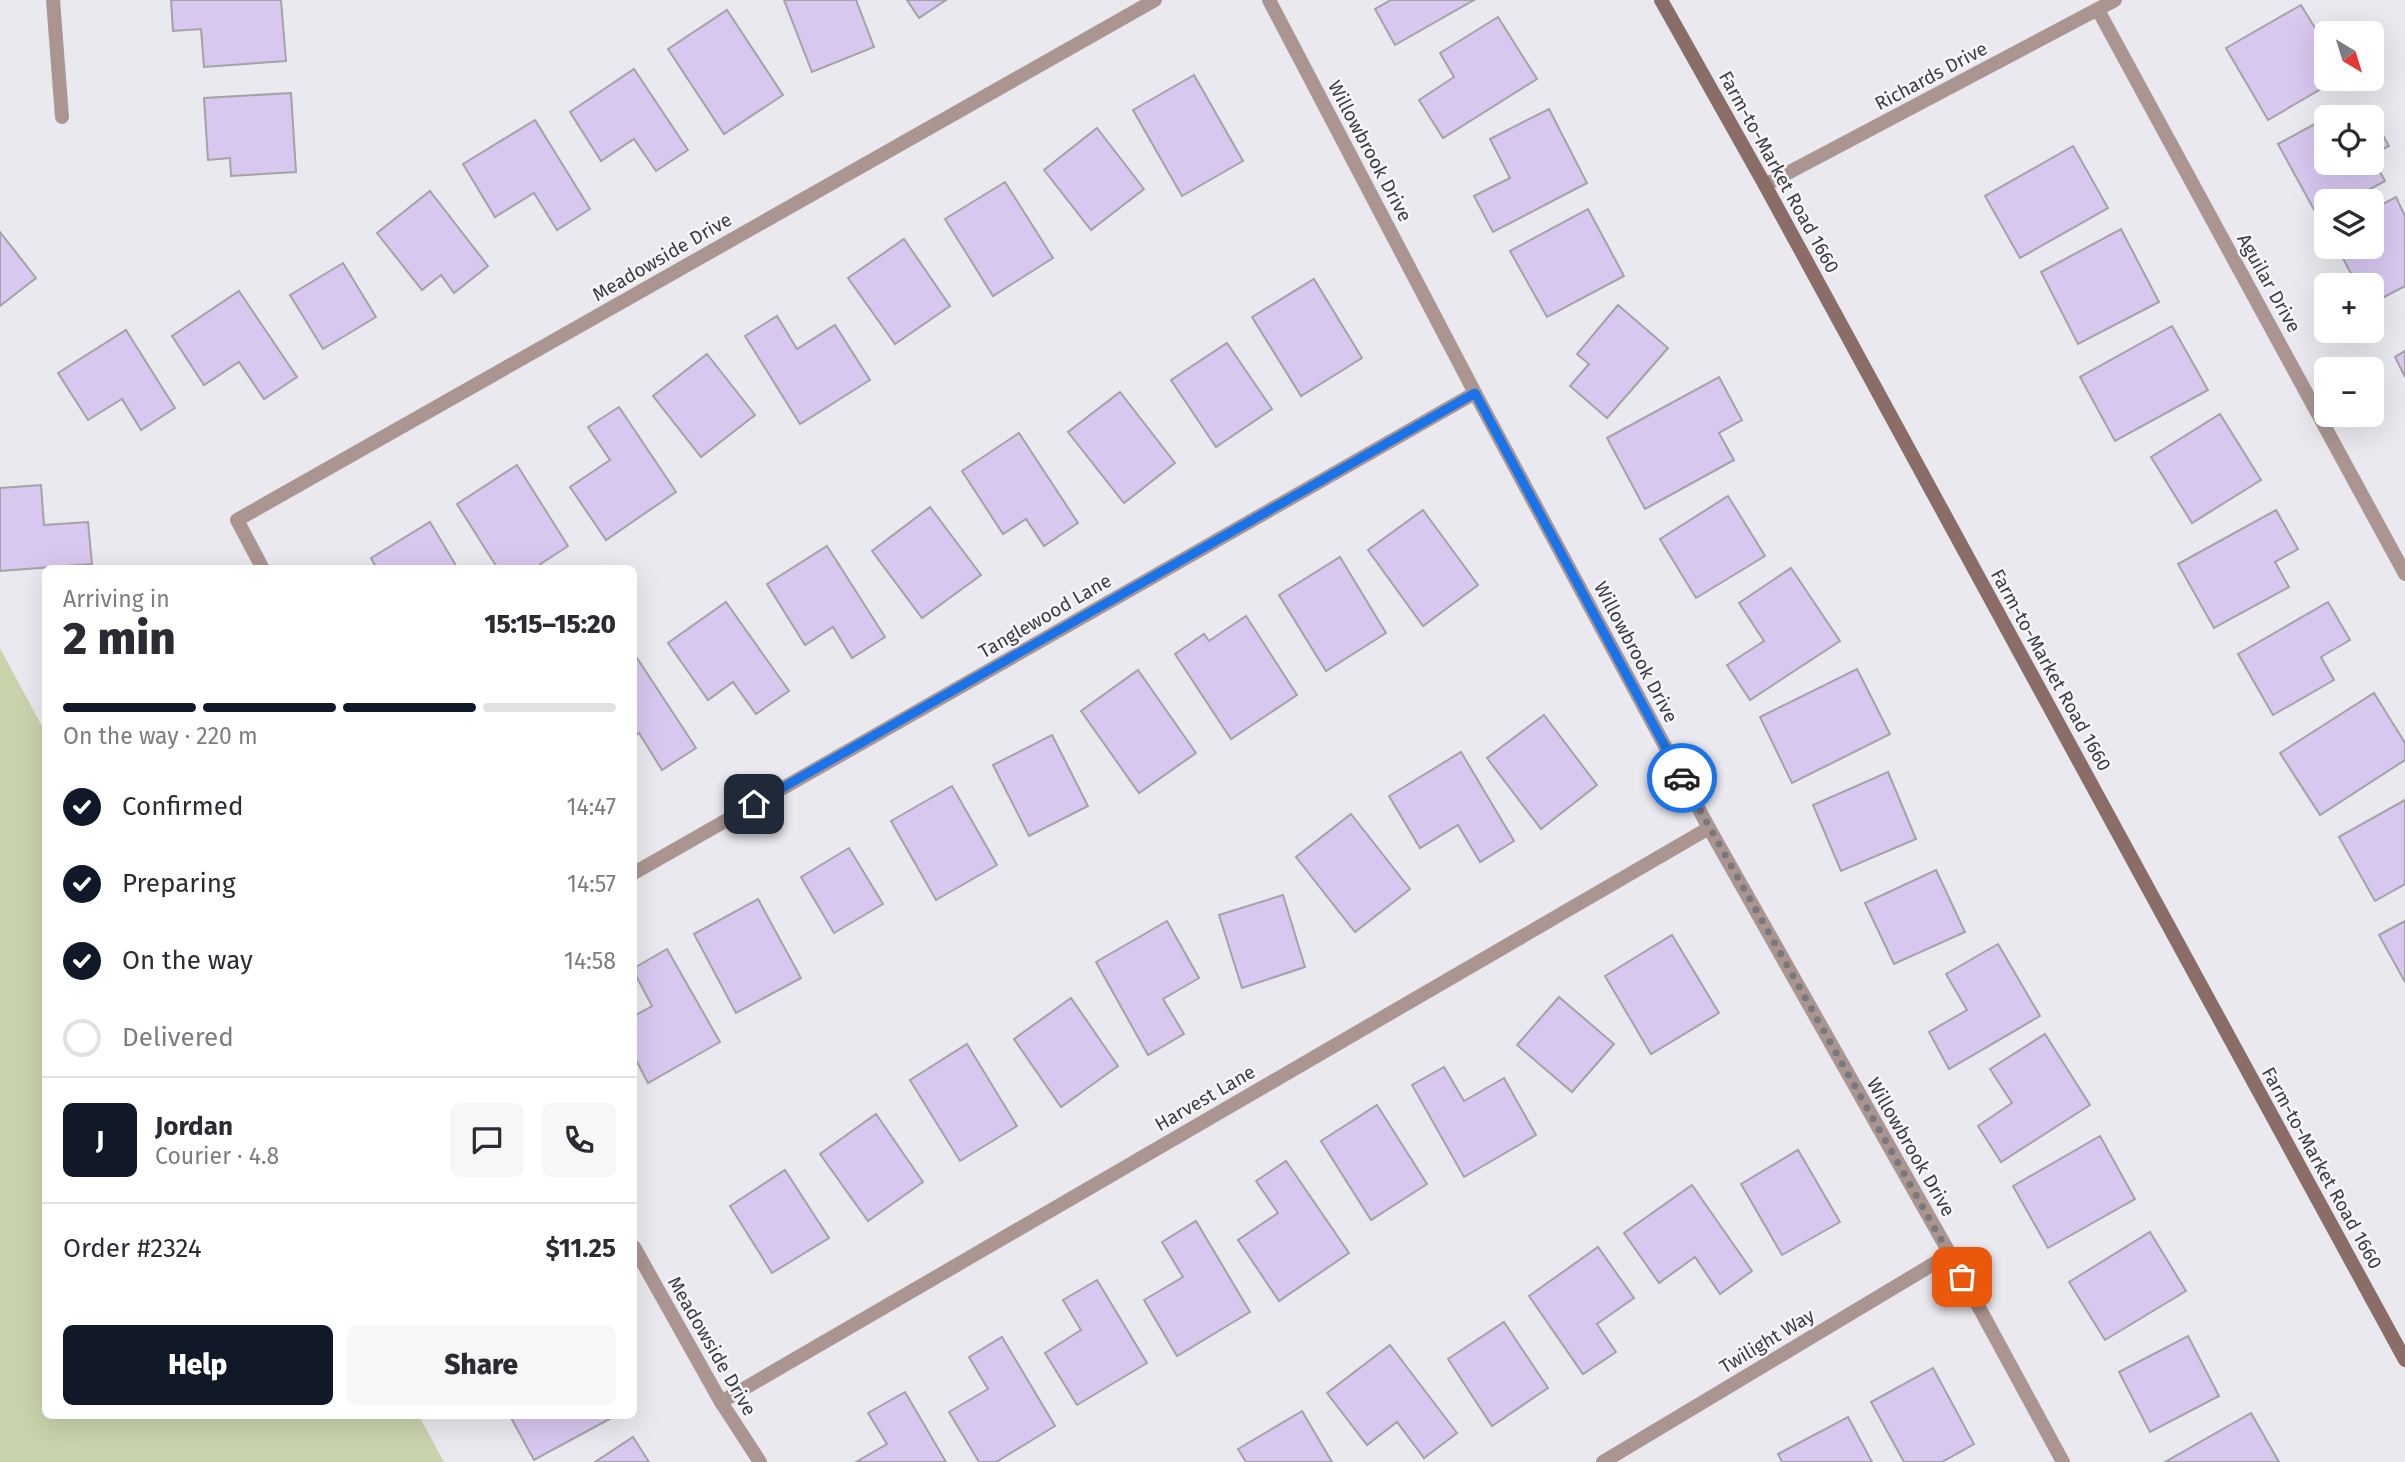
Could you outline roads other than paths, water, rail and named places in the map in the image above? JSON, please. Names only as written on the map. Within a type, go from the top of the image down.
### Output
[{"type":"main road","name":"Farm-to-Market Road 1660","points":[[1661,0],[1765,185],[2405,1360]]},
{"type":"street","points":[[54,0],[62,117]]},
{"type":"street","name":"Meadowside Drive","points":[[261,565],[237,520],[1154,0]]},
{"type":"street","name":"Willowbrook Drive","points":[[1269,0],[1475,393],[1709,828],[1950,1254],[2063,1462]]},
{"type":"street","name":"Richards Drive","points":[[1765,185],[2115,0]]},
{"type":"street","name":"Aguilar Drive","points":[[2098,10],[2405,574]]},
{"type":"street","name":"Tanglewood Lane","points":[[637,871],[1475,393]]},
{"type":"street","name":"Harvest Lane","points":[[721,1402],[1709,828]]},
{"type":"street","name":"Meadowside Drive","points":[[637,1252],[721,1402],[760,1462]]},
{"type":"street","name":"Twilight Way","points":[[1603,1462],[1950,1254]]}]
